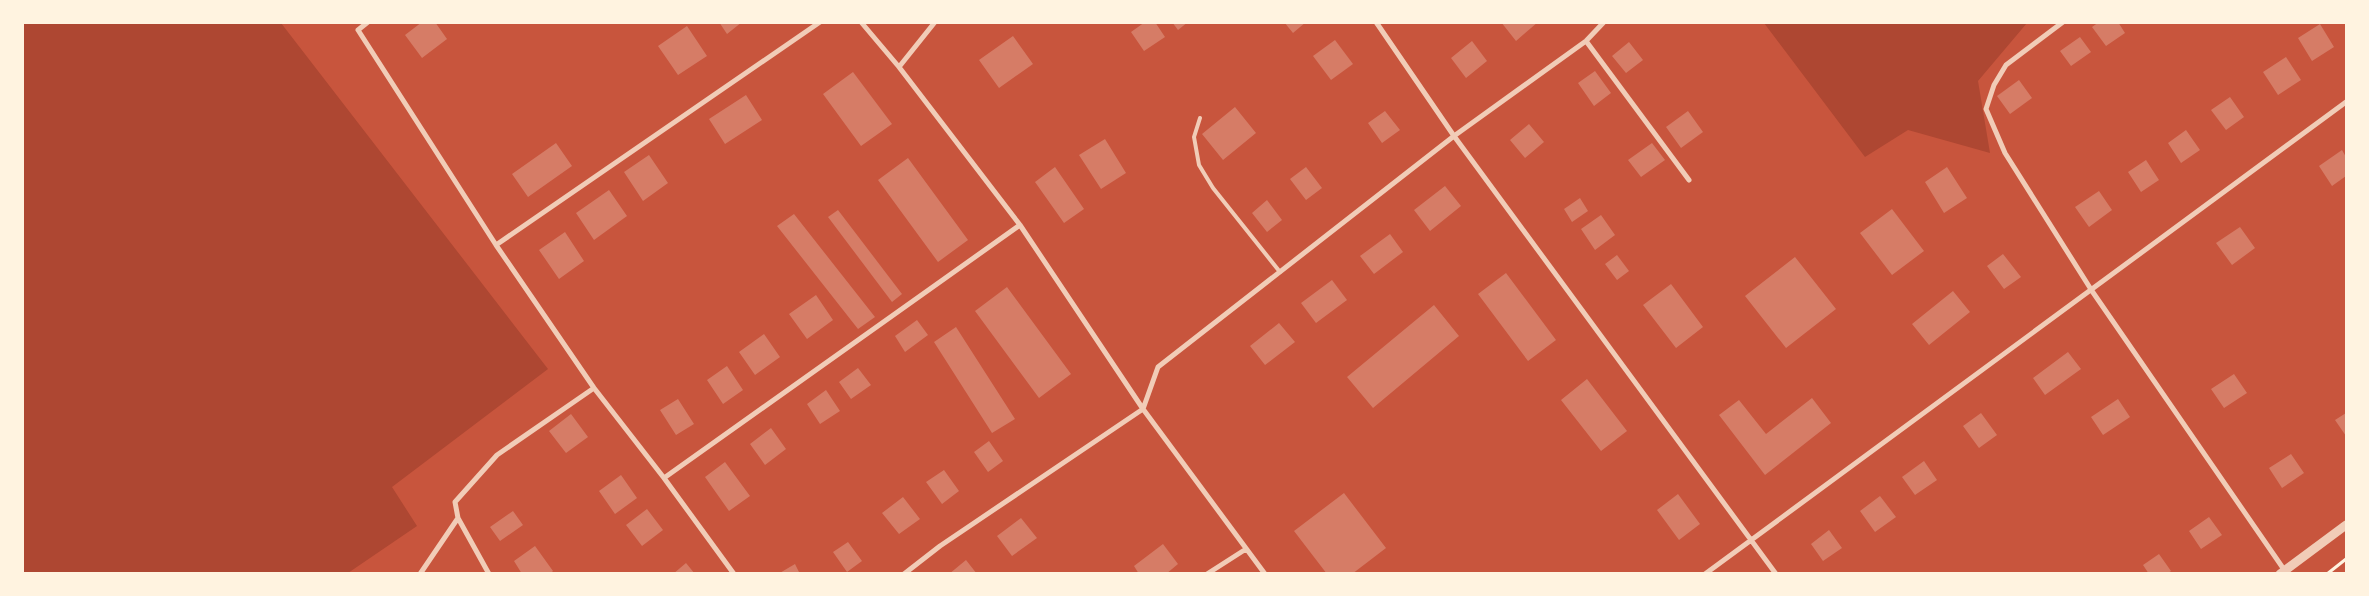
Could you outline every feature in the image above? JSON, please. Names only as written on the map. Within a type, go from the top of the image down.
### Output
[{"type":"street","points":[[368,22],[358,30],[496,245],[594,388],[664,478],[734,574]]},
{"type":"street","points":[[496,245],[820,22]]},
{"type":"street","points":[[861,22],[899,68],[1020,225],[1143,409],[1265,574]]},
{"type":"street","points":[[899,68],[935,22]]},
{"type":"street","points":[[1376,22],[1454,136],[1776,574]]},
{"type":"street","points":[[904,574],[940,546],[1143,409],[1158,367],[1454,136],[1586,41],[1604,22]]},
{"type":"street","points":[[2063,22],[2006,65],[1994,85],[1986,109],[2006,152],[2092,292],[2284,572],[2346,525]]},
{"type":"street","points":[[1586,41],[1689,180]]},
{"type":"street","points":[[1705,574],[2092,292],[2346,102]]},
{"type":"street","points":[[664,478],[1020,225]]},
{"type":"street","points":[[489,574],[458,518],[455,502],[497,455],[594,388]]},
{"type":"street","points":[[420,574],[458,518]]},
{"type":"street","points":[[1207,574],[1246,549]]},
{"type":"lane","points":[[1200,118],[1194,137],[1199,165],[1213,188],[1280,272]]},
{"type":"path","points":[[2326,574],[2346,559]]},
{"type":"shaded area","points":[[22,23],[281,23],[548,369],[392,487],[417,526],[348,573],[23,573]]},
{"type":"shaded area","points":[[1764,23],[2027,23],[1978,81],[1990,153],[1908,130],[1865,157]]},
{"type":"building","points":[[422,22],[435,22],[447,39],[422,58],[405,35]]},
{"type":"building","points":[[719,22],[742,22],[727,34]]},
{"type":"building","points":[[1145,22],[1155,22],[1165,37],[1144,51],[1131,32]]},
{"type":"building","points":[[1172,22],[1188,22],[1178,30]]},
{"type":"building","points":[[1284,22],[1306,22],[1293,33]]},
{"type":"building","points":[[1501,22],[1538,22],[1516,41]]},
{"type":"building","points":[[2099,22],[2118,22],[2125,33],[2106,46],[2092,27]]},
{"type":"building","points":[[2320,24],[2334,47],[2312,61],[2298,38]]},
{"type":"building","points":[[687,26],[707,56],[678,75],[658,46]]},
{"type":"building","points":[[1013,36],[1033,64],[999,88],[979,60]]},
{"type":"building","points":[[2080,37],[2091,52],[2071,66],[2060,51]]},
{"type":"building","points":[[1335,40],[1353,64],[1331,80],[1313,56]]},
{"type":"building","points":[[1472,41],[1487,61],[1466,78],[1451,58]]},
{"type":"building","points":[[1629,42],[1643,60],[1626,73],[1612,56]]},
{"type":"building","points":[[2286,57],[2301,80],[2278,95],[2263,72]]},
{"type":"building","points":[[1595,71],[1611,93],[1594,106],[1578,83]]},
{"type":"building","points":[[853,72],[892,124],[861,146],[823,94]]},
{"type":"building","points":[[2019,80],[2032,98],[2010,114],[1997,96]]},
{"type":"building","points":[[746,95],[762,120],[725,144],[709,119]]},
{"type":"building","points":[[2230,97],[2244,117],[2226,130],[2211,110]]},
{"type":"building","points":[[1235,107],[1256,133],[1223,160],[1202,134]]},
{"type":"building","points":[[1385,111],[1400,130],[1382,143],[1368,123]]},
{"type":"building","points":[[1688,111],[1703,132],[1681,148],[1666,127]]},
{"type":"building","points":[[1529,124],[1544,142],[1525,158],[1510,140]]},
{"type":"building","points":[[2186,130],[2200,150],[2181,163],[2168,143]]},
{"type":"building","points":[[1105,139],[1126,173],[1101,189],[1079,155]]},
{"type":"building","points":[[556,143],[572,166],[528,197],[512,174]]},
{"type":"building","points":[[1652,143],[1665,160],[1641,177],[1628,160]]},
{"type":"building","points":[[2342,150],[2346,157],[2346,176],[2332,186],[2319,166]]},
{"type":"building","points":[[649,155],[668,183],[643,201],[624,172]]},
{"type":"building","points":[[908,158],[968,240],[938,262],[878,180]]},
{"type":"building","points":[[2146,160],[2159,180],[2141,192],[2128,172]]},
{"type":"building","points":[[1055,167],[1084,209],[1064,223],[1035,182]]},
{"type":"building","points":[[1306,167],[1322,188],[1306,200],[1290,179]]},
{"type":"building","points":[[1947,167],[1967,198],[1944,213],[1925,182]]},
{"type":"building","points":[[1445,186],[1461,206],[1430,231],[1414,210]]},
{"type":"building","points":[[609,190],[627,216],[594,240],[576,213]]},
{"type":"building","points":[[2099,191],[2112,210],[2089,227],[2075,207]]},
{"type":"building","points":[[1580,198],[1588,211],[1572,222],[1564,209]]},
{"type":"building","points":[[1267,200],[1282,220],[1267,232],[1252,213]]},
{"type":"building","points":[[1892,209],[1924,251],[1892,275],[1860,233]]},
{"type":"building","points":[[838,210],[902,294],[892,302],[828,217]]},
{"type":"building","points":[[794,214],[875,317],[858,329],[777,226]]},
{"type":"building","points":[[1601,215],[1615,235],[1595,250],[1581,229]]},
{"type":"building","points":[[2240,227],[2255,248],[2232,265],[2216,243]]},
{"type":"building","points":[[565,232],[584,261],[559,279],[539,250]]},
{"type":"building","points":[[1390,234],[1403,252],[1374,274],[1360,256]]},
{"type":"building","points":[[2003,254],[2021,277],[2004,289],[1987,266]]},
{"type":"building","points":[[1617,255],[1629,271],[1617,280],[1605,264]]},
{"type":"building","points":[[1795,257],[1836,309],[1786,348],[1745,296]]},
{"type":"building","points":[[1506,273],[1556,340],[1528,361],[1478,294]]},
{"type":"building","points":[[1332,280],[1347,300],[1316,323],[1301,303]]},
{"type":"building","points":[[1671,284],[1703,327],[1676,348],[1643,305]]},
{"type":"building","points":[[1007,287],[1071,374],[1039,398],[975,311]]},
{"type":"building","points":[[1953,291],[1970,312],[1929,345],[1912,324]]},
{"type":"building","points":[[816,295],[833,320],[807,339],[789,314]]},
{"type":"building","points":[[1434,305],[1459,336],[1373,408],[1347,377]]},
{"type":"building","points":[[917,320],[928,335],[905,352],[895,336]]},
{"type":"building","points":[[1279,323],[1295,342],[1265,365],[1250,346]]},
{"type":"building","points":[[956,327],[1015,419],[992,433],[934,342]]},
{"type":"building","points":[[764,334],[780,357],[755,375],[739,352]]},
{"type":"building","points":[[2068,352],[2081,369],[2045,395],[2033,378]]},
{"type":"building","points":[[727,366],[743,390],[723,404],[707,380]]},
{"type":"building","points":[[858,368],[871,385],[851,399],[839,382]]},
{"type":"building","points":[[2234,374],[2247,393],[2224,408],[2211,389]]},
{"type":"building","points":[[1587,379],[1627,431],[1601,451],[1561,400]]},
{"type":"building","points":[[826,390],[840,411],[820,424],[807,404]]},
{"type":"building","points":[[1812,398],[1831,423],[1765,475],[1719,415],[1739,400],[1766,434]]},
{"type":"building","points":[[678,399],[694,424],[676,435],[660,410]]},
{"type":"building","points":[[2118,399],[2130,417],[2103,435],[2091,417]]},
{"type":"building","points":[[1981,413],[1997,435],[1979,448],[1963,426]]},
{"type":"building","points":[[2346,413],[2346,436],[2335,420]]},
{"type":"building","points":[[571,414],[588,437],[566,453],[549,431]]},
{"type":"building","points":[[771,428],[786,449],[765,465],[750,444]]},
{"type":"building","points":[[989,441],[1003,461],[988,472],[974,452]]},
{"type":"building","points":[[2291,454],[2304,473],[2282,488],[2269,468]]},
{"type":"building","points":[[1924,461],[1937,480],[1915,495],[1902,477]]},
{"type":"building","points":[[725,462],[750,496],[729,511],[705,477]]},
{"type":"building","points":[[944,470],[959,491],[942,504],[926,482]]},
{"type":"building","points":[[621,475],[637,498],[615,514],[599,491]]},
{"type":"building","points":[[1344,493],[1386,548],[1352,574],[1327,574],[1294,531]]},
{"type":"building","points":[[1678,494],[1700,524],[1679,540],[1657,510]]},
{"type":"building","points":[[1880,496],[1896,517],[1875,532],[1860,511]]},
{"type":"building","points":[[903,497],[920,519],[899,534],[882,513]]},
{"type":"building","points":[[647,509],[663,530],[642,546],[626,525]]},
{"type":"building","points":[[513,511],[523,525],[500,541],[490,527]]},
{"type":"building","points":[[2209,517],[2222,535],[2201,549],[2189,531]]},
{"type":"building","points":[[1021,518],[1037,538],[1012,556],[997,536]]},
{"type":"building","points":[[1829,530],[1842,548],[1823,561],[1811,544]]},
{"type":"building","points":[[848,542],[862,561],[847,572],[833,552]]},
{"type":"building","points":[[1163,544],[1178,564],[1166,574],[1139,574],[1134,566]]},
{"type":"building","points":[[535,546],[553,571],[550,574],[522,574],[514,561]]},
{"type":"building","points":[[2159,554],[2171,571],[2167,574],[2149,574],[2143,565]]},
{"type":"building","points":[[966,560],[977,574],[949,574]]},
{"type":"building","points":[[686,563],[695,574],[673,574]]},
{"type":"building","points":[[795,564],[800,574],[778,574]]}]
